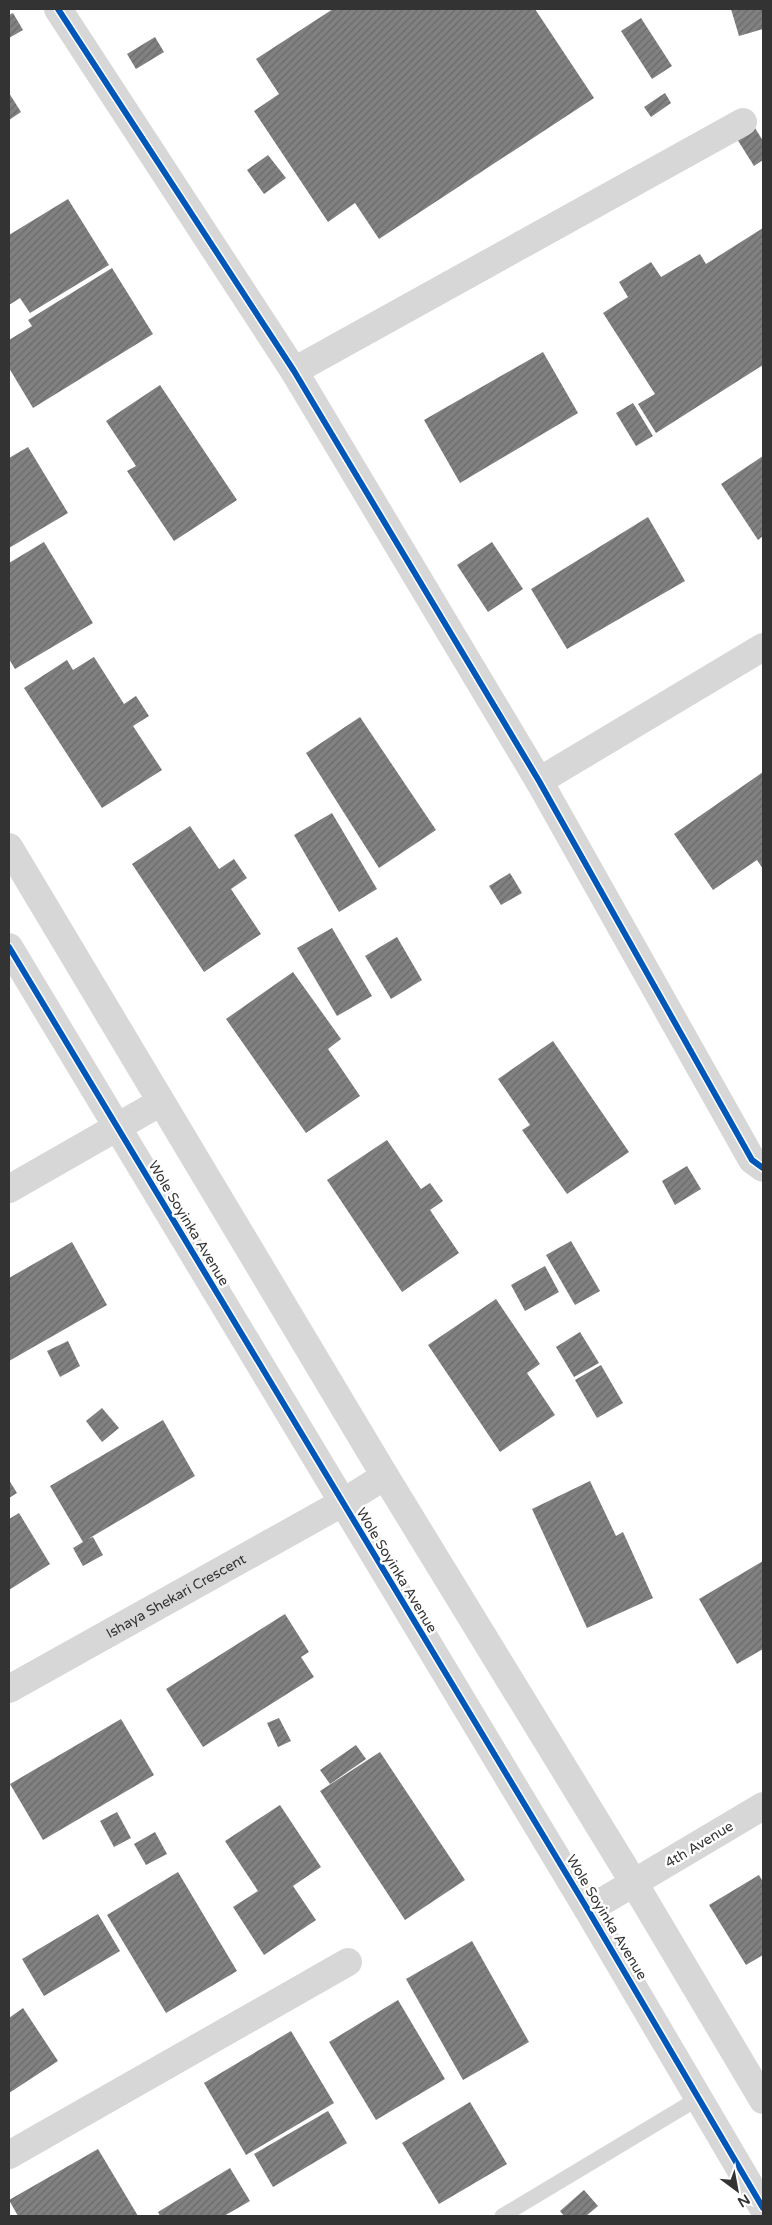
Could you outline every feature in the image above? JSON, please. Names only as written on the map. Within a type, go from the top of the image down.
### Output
[{"type":"street","points":[[58,9],[294,371],[539,781],[752,1160],[763,1168]]},
{"type":"street","points":[[294,371],[743,122]]},
{"type":"street","points":[[539,781],[763,647]]},
{"type":"street","points":[[9,847],[385,1476],[634,1883],[763,2100]]},
{"type":"street","name":"Wole Soyinka Avenue","points":[[9,947],[116,1128],[588,1910],[763,2208]]},
{"type":"street","points":[[9,1189],[161,1102]]},
{"type":"street","name":"Ishaya Shekari Crescent","points":[[9,1688],[342,1503],[385,1476]]},
{"type":"street","name":"4th Avenue","points":[[588,1910],[763,1806]]},
{"type":"street","points":[[9,2155],[348,1962]]},
{"type":"lane","points":[[502,2216],[699,2098]]},
{"type":"building","points":[[333,9],[535,9],[594,98],[379,239],[355,203],[328,222],[254,111],[279,94],[256,59]]},
{"type":"building","points":[[731,9],[763,9],[763,29],[739,36]]},
{"type":"building","points":[[13,13],[23,30],[9,38],[9,15]]},
{"type":"building","points":[[641,18],[672,66],[652,79],[621,31]]},
{"type":"building","points":[[155,37],[164,52],[136,69],[127,54]]},
{"type":"building","points":[[9,93],[21,112],[9,120]]},
{"type":"building","points":[[665,93],[671,103],[651,117],[644,107]]},
{"type":"building","points":[[755,128],[763,141],[763,160],[754,166],[737,139]]},
{"type":"building","points":[[268,155],[286,178],[264,194],[247,170]]},
{"type":"building","points":[[68,199],[109,265],[30,313],[20,298],[9,305],[9,235]]},
{"type":"building","points":[[763,228],[763,365],[656,433],[638,404],[655,394],[603,313],[628,297],[619,282],[651,262],[661,277],[700,254],[706,264]]},
{"type":"building","points":[[112,268],[153,334],[33,408],[9,368],[9,340],[32,326],[28,320]]},
{"type":"building","points":[[543,352],[578,413],[460,483],[424,420]]},
{"type":"building","points":[[160,385],[237,500],[174,541],[127,471],[136,466],[106,421]]},
{"type":"building","points":[[633,403],[653,436],[636,446],[616,413]]},
{"type":"building","points":[[28,447],[68,513],[9,548],[9,458]]},
{"type":"building","points":[[763,456],[763,536],[758,540],[721,484]]},
{"type":"building","points":[[648,517],[685,581],[567,649],[531,589]]},
{"type":"building","points":[[44,542],[93,623],[15,669],[9,659],[9,563]]},
{"type":"building","points":[[492,542],[523,589],[488,612],[457,565]]},
{"type":"building","points":[[94,657],[124,704],[136,696],[149,716],[133,726],[162,770],[102,808],[24,688],[67,660],[73,670]]},
{"type":"building","points":[[360,717],[436,830],[379,868],[306,753]]},
{"type":"building","points":[[763,772],[763,869],[757,860],[713,890],[674,834]]},
{"type":"building","points":[[332,813],[377,889],[339,912],[294,835]]},
{"type":"building","points":[[190,826],[219,869],[234,859],[247,878],[231,889],[261,934],[204,972],[132,864]]},
{"type":"building","points":[[510,873],[522,893],[501,905],[489,886]]},
{"type":"building","points":[[332,928],[372,996],[337,1016],[297,948]]},
{"type":"building","points":[[397,937],[422,980],[391,999],[365,956]]},
{"type":"building","points":[[293,972],[341,1039],[328,1049],[360,1096],[306,1133],[226,1019]]},
{"type":"building","points":[[553,1041],[629,1152],[567,1194],[522,1130],[530,1125],[498,1079]]},
{"type":"building","points":[[387,1140],[421,1189],[430,1183],[443,1201],[430,1210],[459,1253],[402,1292],[327,1180]]},
{"type":"building","points":[[687,1166],[701,1189],[675,1205],[662,1181]]},
{"type":"building","points":[[571,1241],[600,1291],[575,1305],[546,1255]]},
{"type":"building","points":[[72,1242],[107,1305],[9,1361],[9,1278]]},
{"type":"building","points":[[545,1266],[559,1292],[525,1311],[511,1285]]},
{"type":"building","points":[[496,1299],[540,1364],[527,1373],[555,1415],[500,1452],[428,1345]]},
{"type":"building","points":[[580,1332],[599,1363],[574,1377],[556,1347]]},
{"type":"building","points":[[68,1341],[80,1366],[60,1377],[47,1351]]},
{"type":"building","points":[[601,1365],[623,1403],[597,1418],[575,1380]]},
{"type":"building","points":[[102,1408],[119,1428],[102,1442],[86,1421]]},
{"type":"building","points":[[163,1420],[195,1476],[88,1539],[93,1537],[103,1555],[83,1566],[73,1548],[83,1542],[50,1486]]},
{"type":"building","points":[[9,1480],[17,1493],[9,1498]]},
{"type":"building","points":[[590,1481],[616,1536],[623,1532],[653,1598],[587,1628],[532,1509]]},
{"type":"building","points":[[19,1513],[50,1564],[9,1590],[9,1519]]},
{"type":"building","points":[[763,1561],[763,1649],[737,1664],[699,1599]]},
{"type":"building","points":[[285,1614],[309,1652],[301,1657],[314,1677],[203,1747],[166,1689]]},
{"type":"building","points":[[279,1718],[291,1741],[278,1747],[267,1723]]},
{"type":"building","points":[[121,1719],[154,1775],[43,1840],[10,1784]]},
{"type":"building","points":[[356,1745],[366,1759],[330,1784],[320,1770]]},
{"type":"building","points":[[380,1752],[465,1880],[405,1920],[320,1791]]},
{"type":"building","points":[[280,1805],[321,1867],[293,1886],[316,1920],[264,1955],[233,1907],[258,1891],[225,1841]]},
{"type":"building","points":[[117,1812],[131,1838],[114,1847],[100,1821]]},
{"type":"building","points":[[155,1832],[167,1854],[146,1865],[134,1844]]},
{"type":"building","points":[[178,1872],[237,1971],[166,2013],[107,1915]]},
{"type":"building","points":[[759,1875],[763,1882],[763,1955],[746,1965],[709,1905]]},
{"type":"building","points":[[98,1914],[120,1951],[44,1996],[22,1959]]},
{"type":"building","points":[[472,1941],[529,2042],[463,2080],[406,1979]]},
{"type":"building","points":[[398,2000],[445,2079],[376,2120],[329,2042]]},
{"type":"building","points":[[23,2008],[58,2061],[9,2093],[9,2018]]},
{"type":"building","points":[[291,2031],[334,2103],[246,2155],[204,2083]]},
{"type":"building","points":[[470,2102],[507,2164],[439,2204],[402,2143]]},
{"type":"building","points":[[328,2111],[347,2143],[273,2187],[254,2154]]},
{"type":"building","points":[[98,2149],[138,2216],[18,2216],[9,2200]]},
{"type":"building","points":[[230,2168],[250,2201],[224,2216],[160,2216],[158,2212]]},
{"type":"building","points":[[584,2190],[598,2206],[586,2216],[564,2216],[560,2211]]},
{"type":"cycle path","points":[[58,9],[294,371],[539,781],[752,1160],[763,1168]]},
{"type":"cycle path","points":[[9,947],[588,1910],[763,2208]]}]
